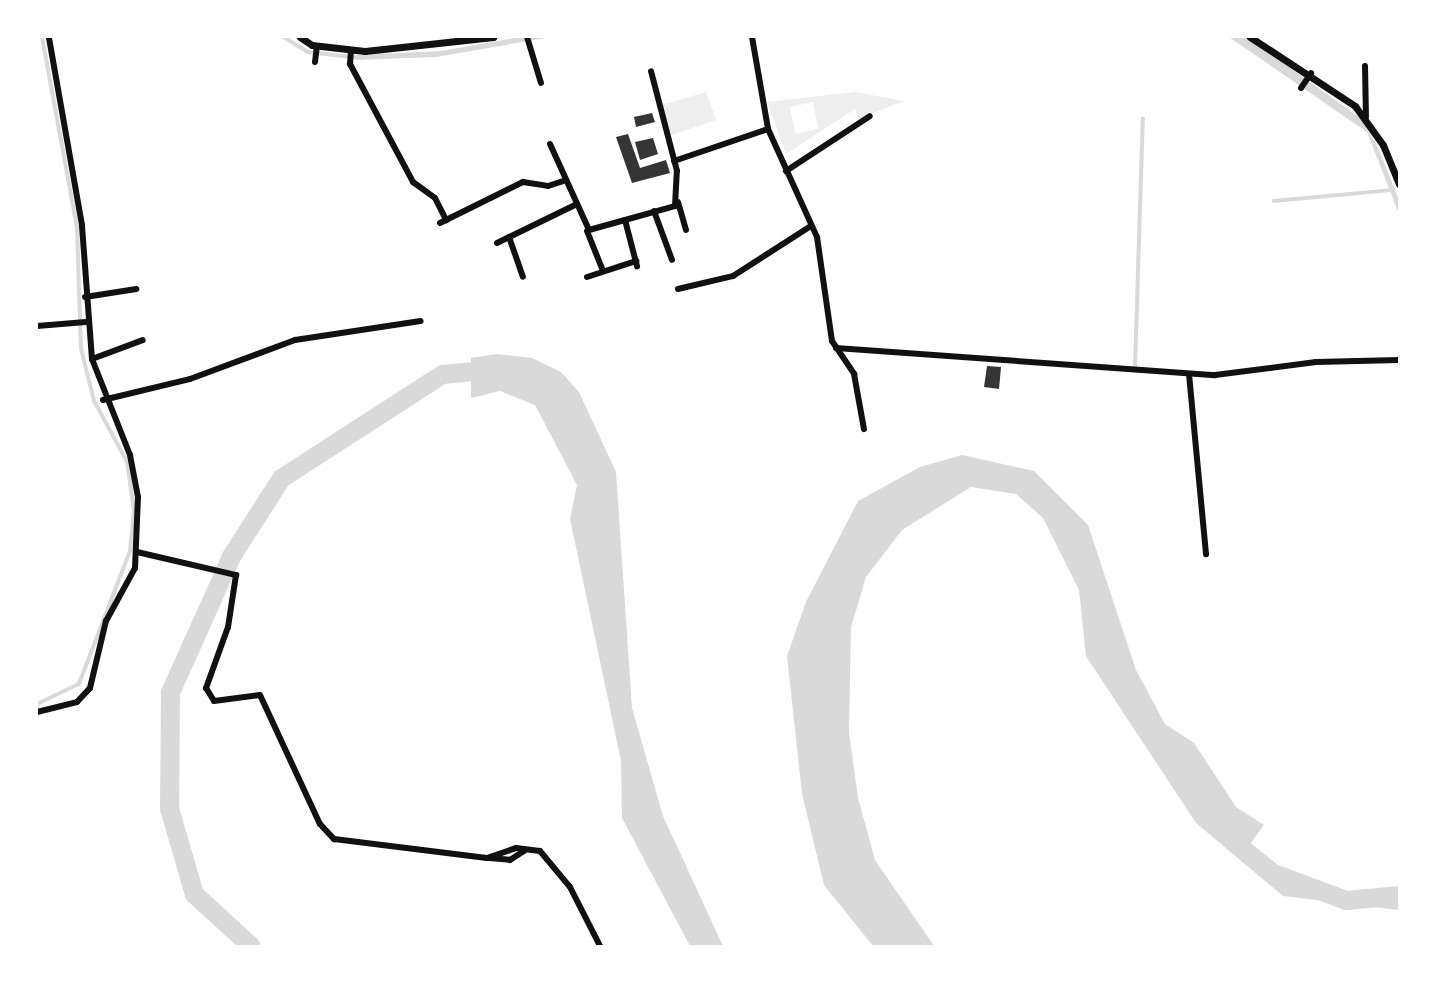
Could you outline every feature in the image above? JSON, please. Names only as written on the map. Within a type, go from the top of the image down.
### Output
[{"type":"street","points":[[37,712],[77,702],[90,688],[106,621],[137,552],[138,497],[130,455],[103,400],[83,323],[85,297],[75,176],[49,37]]},
{"type":"street","points":[[300,37],[317,46],[365,51],[493,37]]},
{"type":"street","points":[[752,37],[768,129],[811,226],[836,348],[854,374],[864,429]]},
{"type":"street","points":[[1250,37],[1310,75],[1366,117]]},
{"type":"street","points":[[528,40],[541,83]]},
{"type":"street","points":[[315,62],[317,46]]},
{"type":"street","points":[[351,50],[350,64],[413,182],[435,198],[443,222],[523,182],[548,186],[566,180]]},
{"type":"street","points":[[1365,66],[1366,117],[1399,184]]},
{"type":"street","points":[[652,71],[674,161],[677,200],[686,230]]},
{"type":"street","points":[[1301,88],[1310,75]]},
{"type":"street","points":[[786,171],[870,116]]},
{"type":"street","points":[[674,161],[768,129]]},
{"type":"street","points":[[550,144],[589,230],[654,211],[677,200]]},
{"type":"street","points":[[497,243],[577,204]]},
{"type":"street","points":[[654,211],[672,260]]},
{"type":"street","points":[[587,277],[636,263],[625,220]]},
{"type":"street","points":[[678,289],[733,276],[811,226]]},
{"type":"street","points":[[587,231],[603,271]]},
{"type":"street","points":[[509,237],[523,277]]},
{"type":"street","points":[[85,297],[136,289]]},
{"type":"street","points":[[103,400],[190,379],[295,340],[421,321]]},
{"type":"street","points":[[37,326],[65,322],[83,323]]},
{"type":"street","points":[[92,359],[143,340]]},
{"type":"street","points":[[836,348],[1189,374],[1399,360]]},
{"type":"street","points":[[1189,374],[1206,554]]},
{"type":"street","points":[[137,552],[236,575],[228,627],[206,688],[214,701],[260,695],[320,824],[334,839],[487,858],[540,851],[552,860],[600,946]]},
{"type":"shaded area","points":[[520,37],[552,37],[436,57],[357,60],[357,55],[441,51]]},
{"type":"shaded area","points":[[1229,37],[1247,37],[1359,117],[1377,145],[1399,200],[1399,214],[1367,132]]},
{"type":"shaded area","points":[[706,92],[716,120],[669,136],[662,105]]},
{"type":"shaded area","points":[[855,92],[904,101],[858,119],[855,109],[786,154],[767,102]],"holes":[[[813,102],[818,129],[795,134],[790,107]]]},
{"type":"shaded area","points":[[497,354],[532,358],[561,372],[579,392],[616,472],[632,708],[663,816],[723,946],[690,946],[622,818],[621,761],[570,519],[577,485],[535,405],[500,391],[471,398],[471,358]]},
{"type":"shaded area","points":[[962,455],[1034,471],[1088,525],[1136,670],[1165,724],[1194,743],[1236,807],[1264,825],[1245,851],[1273,873],[1346,900],[1399,895],[1399,910],[1283,896],[1196,823],[1086,656],[1079,590],[1043,518],[1016,494],[971,487],[902,530],[866,577],[851,627],[849,732],[858,798],[875,860],[934,946],[873,946],[824,885],[802,794],[787,656],[806,602],[858,501],[920,467]]},
{"type":"building","points":[[652,113],[655,122],[636,127],[634,117]]},
{"type":"building","points":[[628,134],[640,168],[666,160],[670,173],[632,183],[616,137]]},
{"type":"building","points":[[653,138],[658,154],[640,160],[635,142]]},
{"type":"building","points":[[987,366],[1001,367],[999,389],[984,387]]},
{"type":"waterway","points":[[37,704],[79,684],[130,551],[134,511],[127,462],[94,401],[81,349],[77,228],[42,37]]},
{"type":"waterway","points":[[284,37],[308,52],[361,58]]},
{"type":"waterway","points":[[1135,367],[1143,119]]},
{"type":"waterway","points":[[1274,201],[1393,190]]},
{"type":"waterway","points":[[251,946],[194,894],[169,808],[170,692],[231,556],[281,478],[442,374],[494,369]]},
{"type":"waterway","points":[[1229,838],[1273,873],[1346,900],[1399,895]]}]
